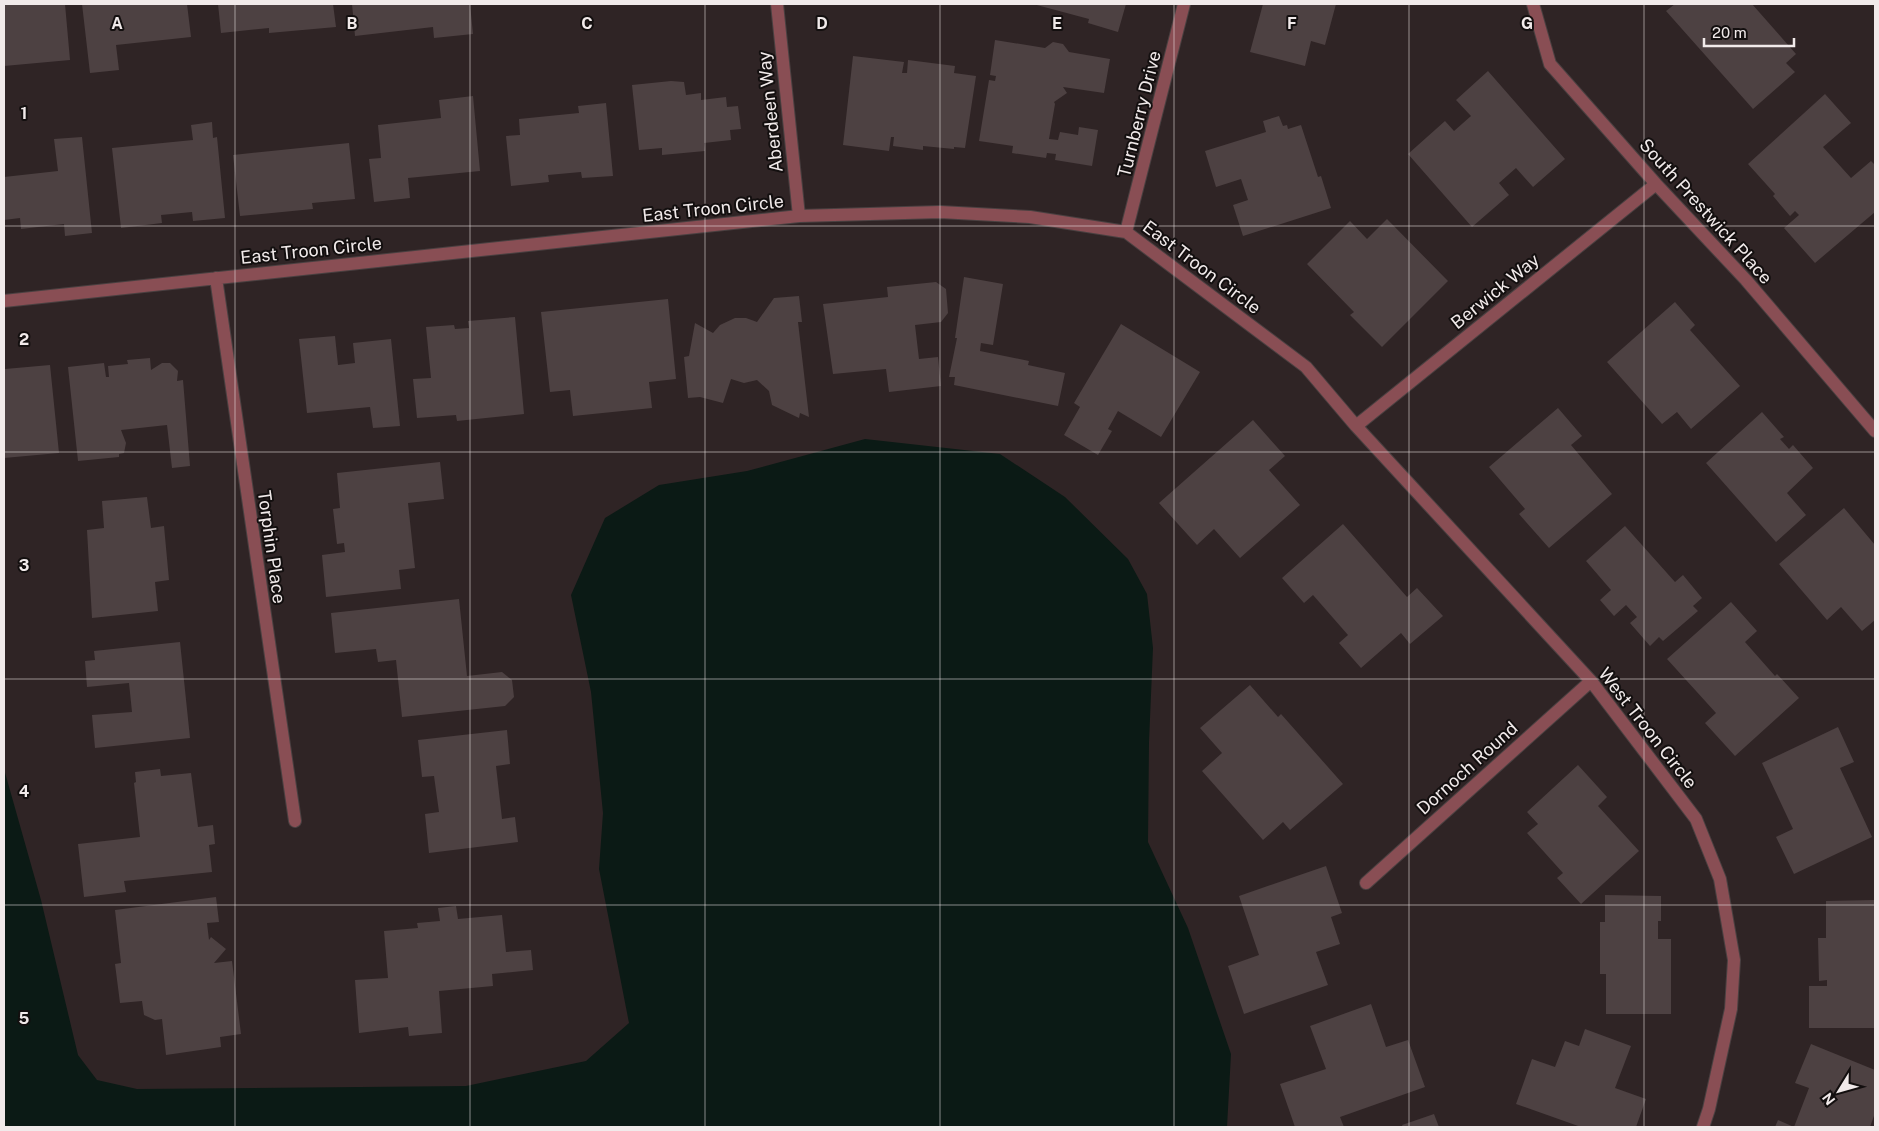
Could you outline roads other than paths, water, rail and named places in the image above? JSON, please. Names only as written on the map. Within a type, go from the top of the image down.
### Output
[{"type":"street","name":"Aberdeen Way","points":[[777,4],[799,216]]},
{"type":"street","name":"Turnberry Drive","points":[[1126,232],[1184,4]]},
{"type":"street","name":"South Prestwick Place","points":[[1533,4],[1550,64],[1656,184],[1746,280],[1875,431]]},
{"type":"street","name":"Berwick Way","points":[[1356,426],[1656,184]]},
{"type":"street","name":"East Troon Circle","points":[[4,301],[799,216],[949,213],[1030,217],[1126,232],[1306,367],[1356,426]]},
{"type":"street","name":"Torphin Place","points":[[216,278],[295,821]]},
{"type":"street","name":"West Troon Circle","points":[[1356,426],[1591,680],[1696,819],[1720,879],[1734,960],[1731,1009],[1709,1109],[1703,1127]]},
{"type":"street","name":"Dornoch Round","points":[[1366,882],[1591,680]]}]
